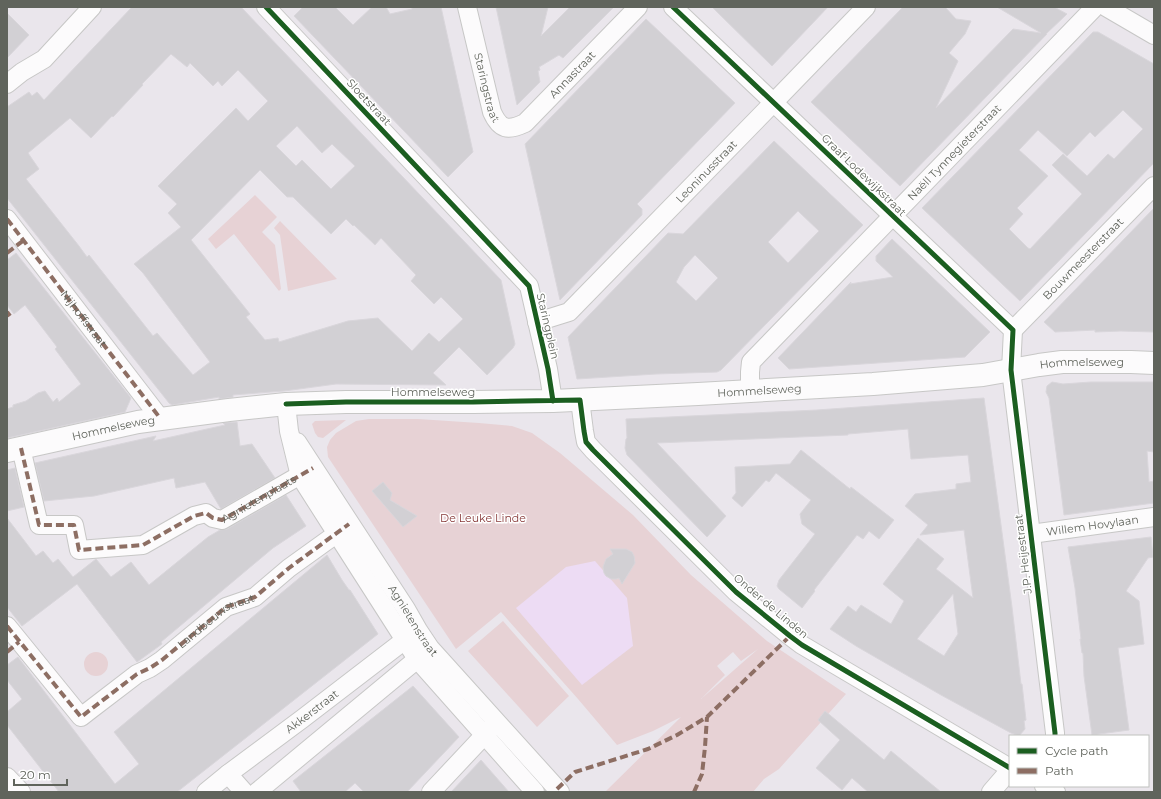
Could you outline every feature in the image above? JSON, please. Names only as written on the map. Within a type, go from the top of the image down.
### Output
[{"type":"street","points":[[22,72],[31,55],[75,7]]},
{"type":"street","points":[[7,84],[22,72],[44,59],[92,7]]},
{"type":"street","name":"Sloetstraat","points":[[266,7],[458,211]]},
{"type":"street","name":"Staringstraat","points":[[467,7],[492,112],[501,125]]},
{"type":"street","name":"Annastraat","points":[[501,125],[506,128],[515,127],[525,123],[638,7]]},
{"type":"street","name":"Graaf Lodewijkstraat","points":[[673,7],[774,102],[892,217],[1013,330]]},
{"type":"street","name":"Leoninusstraat","points":[[537,322],[569,312],[866,7]]},
{"type":"street","name":"Naëll Tynnegieterstraat","points":[[750,392],[751,362],[1095,7]]},
{"type":"street","points":[[1106,7],[1154,35]]},
{"type":"street","name":"Bouwmeesterstraat","points":[[1013,330],[1154,186]]},
{"type":"street","name":"Staringplein","points":[[458,211],[529,286],[548,369],[553,401]]},
{"type":"street","name":"Nijhoffstraat","points":[[7,219],[160,418]]},
{"type":"street","points":[[1011,370],[1013,330]]},
{"type":"street","name":"Hommelseweg","points":[[14,450],[160,418],[286,404],[553,401],[750,392],[983,375],[1062,362],[1154,363]]},
{"type":"street","name":"J.P. Heijestraat","points":[[1011,370],[1055,735]]},
{"type":"street","name":"Onder de Linden","points":[[580,400],[586,442],[736,592],[802,645],[1009,768]]},
{"type":"street","name":"Agnietenstraat","points":[[286,404],[289,431],[307,472],[343,529],[406,609],[411,634],[424,653],[484,734],[535,792]]},
{"type":"street","name":"Agnietenplaats","points":[[14,450],[39,525],[74,525],[79,550],[143,545],[194,516],[206,513],[213,518],[222,520],[307,472]]},
{"type":"street","name":"Willem Hovylaan","points":[[1031,534],[1154,517]]},
{"type":"street","name":"Landbouwstraat","points":[[13,647],[82,717],[137,674],[162,660],[226,607],[255,597],[289,568],[343,529]]},
{"type":"street","points":[[7,626],[13,647]]},
{"type":"street","name":"Akkerstraat","points":[[206,792],[411,634]]},
{"type":"street","points":[[257,792],[424,653]]},
{"type":"street","name":"Agnietenstraat","points":[[424,653],[497,722],[560,792]]},
{"type":"street","points":[[431,792],[484,734],[497,722]]},
{"type":"street","points":[[991,792],[1009,770]]},
{"type":"street","points":[[228,774],[244,792]]},
{"type":"street","points":[[7,777],[21,792]]},
{"type":"street","points":[[1046,787],[1056,792]]},
{"type":"green space","points":[[255,195],[277,217],[262,232],[275,245],[281,289],[279,291],[234,234],[216,249],[208,239]]},
{"type":"green space","points":[[280,221],[337,279],[288,291],[280,235],[274,228]]},
{"type":"green space","name":"De Leuke Linde","points":[[369,419],[418,419],[479,423],[512,426],[532,433],[560,453],[633,515],[691,575],[767,641],[846,694],[779,769],[764,779],[753,792],[605,792],[681,717],[653,731],[617,745],[501,612],[456,649],[328,457],[327,447],[330,440],[336,433],[356,421]],"holes":[[[758,649],[701,699],[725,675],[717,666],[733,652],[741,661]]]},
{"type":"green space","points":[[346,420],[323,438],[318,437],[312,424],[315,421]]},
{"type":"green space","points":[[503,621],[569,696],[537,727],[468,651]]},
{"type":"green space","points":[[96,652],[105,655],[108,664],[105,673],[96,676],[87,673],[84,664],[87,655]]},
{"type":"sand","points":[[595,561],[627,598],[633,646],[582,685],[516,608],[566,567]]},
{"type":"building","points":[[132,7],[241,7],[501,280],[515,344],[513,348],[487,375],[459,347],[433,373],[446,385],[336,384],[284,391],[233,395],[233,397],[219,399],[219,397],[172,405],[7,198],[7,107],[29,92],[32,96],[37,92],[44,100]],"holes":[[[171,54],[187,67],[190,63],[213,86],[218,81],[222,86],[238,70],[268,101],[248,121],[236,108],[158,186],[177,204],[168,213],[181,227],[134,264],[143,273],[210,362],[193,375],[157,333],[153,336],[89,255],[87,257],[26,179],[39,169],[28,153],[70,118],[91,138],[112,116],[113,117],[143,85],[142,84]],[[297,126],[322,153],[332,144],[355,166],[331,189],[302,160],[296,166],[276,146]],[[260,170],[287,197],[293,197],[331,234],[346,219],[375,245],[381,238],[416,275],[411,281],[434,304],[441,297],[463,319],[439,342],[429,333],[412,351],[378,318],[348,321],[279,342],[278,338],[265,340],[246,317],[250,314],[191,240]]]},
{"type":"building","points":[[303,7],[335,7],[353,25],[372,7],[386,7],[390,14],[412,9],[412,7],[441,7],[473,152],[448,177],[294,16]]},
{"type":"building","points":[[496,7],[548,7],[541,36],[570,7],[614,7],[563,58],[559,55],[539,67],[540,70],[538,71],[540,82],[517,105]]},
{"type":"building","points":[[712,7],[828,7],[772,66]]},
{"type":"building","points":[[903,7],[945,7],[956,19],[971,21],[965,34],[949,53],[958,61],[936,108],[1013,29],[1041,33],[997,7],[1054,7],[1067,14],[900,186],[811,102]]},
{"type":"building","points":[[7,13],[29,35],[7,58]]},
{"type":"building","points":[[646,19],[735,103],[637,204],[642,209],[642,215],[560,300],[525,144]]},
{"type":"building","points":[[1093,32],[1098,32],[1154,64],[1154,163],[1020,301],[922,208]],"holes":[[[1123,110],[1143,129],[1114,159],[1108,154],[1087,176],[1063,154],[1052,165],[1082,194],[1030,249],[1009,229],[1023,214],[1017,208],[1048,176],[1019,150],[1038,130],[1067,156],[1090,132],[1095,137]]]},
{"type":"building","points":[[774,141],[863,225],[721,370],[717,372],[577,379],[568,337],[668,233],[683,234]],"holes":[[[798,211],[819,231],[788,263],[768,242]],[[695,255],[718,278],[696,301],[676,282],[684,267]]]},
{"type":"building","points":[[1154,208],[1154,332],[1095,332],[1095,330],[1055,332],[1044,322]]},
{"type":"building","points":[[892,239],[990,332],[965,357],[789,369],[778,358],[851,282],[850,284],[893,277],[876,261],[876,256]]},
{"type":"building","points":[[16,253],[131,398],[125,412],[7,438],[7,409],[45,391],[53,402],[57,398],[59,402],[81,384],[55,349],[57,347],[25,305],[14,314],[7,305],[7,260]]},
{"type":"building","points":[[1052,382],[1063,384],[1091,382],[1154,382],[1154,452],[1147,451],[1149,482],[1154,481],[1154,503],[1064,515],[1049,398],[1046,392],[1047,386]]},
{"type":"building","points":[[984,398],[1022,684],[1026,720],[1024,721],[1025,729],[1020,735],[1011,733],[941,695],[856,646],[830,629],[848,606],[856,612],[861,605],[891,624],[904,601],[883,584],[918,538],[944,559],[936,569],[973,598],[964,530],[920,535],[928,525],[905,506],[915,494],[956,489],[956,484],[971,482],[968,455],[911,459],[908,429],[848,435],[657,443],[726,516],[707,537],[627,455],[625,448],[627,438],[626,419],[817,410]],"holes":[[[953,594],[958,634],[944,656],[917,639]]]},
{"type":"building","points":[[237,422],[240,446],[252,444],[275,478],[221,509],[205,482],[176,488],[174,478],[94,496],[44,501],[35,463],[156,436],[153,441],[225,425],[223,423]]},
{"type":"building","points":[[801,450],[850,489],[851,487],[894,520],[879,539],[869,531],[863,539],[857,535],[814,590],[815,591],[802,608],[777,586],[779,580],[815,534],[802,524],[800,514],[811,500],[776,473],[769,482],[766,480],[742,507],[732,498],[736,493],[735,467],[790,464]]},
{"type":"building","points":[[15,468],[24,507],[7,511],[7,470]]},
{"type":"building","points":[[383,482],[392,493],[390,500],[417,516],[403,527],[372,491]]},
{"type":"building","points":[[286,495],[306,526],[273,548],[161,642],[162,644],[137,662],[77,584],[22,626],[7,607],[7,518],[36,556],[43,551],[53,563],[58,559],[73,577],[96,559],[111,577],[131,562],[149,585],[208,537],[220,530],[227,529]]},
{"type":"building","points":[[1151,537],[1153,557],[1148,558],[1126,591],[1139,601],[1144,644],[1118,648],[1129,730],[1092,735],[1075,588],[1068,547]]},
{"type":"building","points":[[610,549],[626,549],[632,552],[634,556],[635,563],[622,584],[619,578],[611,579],[604,573],[603,567],[606,559],[613,554]]},
{"type":"building","points":[[327,555],[378,634],[177,792],[59,792],[7,725],[7,712],[22,699],[7,680],[7,665],[18,657],[115,784],[139,764],[114,732]]},
{"type":"building","points":[[413,686],[459,737],[407,792],[364,792],[355,783],[345,792],[301,792],[293,781]]},
{"type":"building","points":[[825,711],[884,760],[891,751],[941,792],[868,792],[852,778],[842,790],[816,768],[840,740],[818,720]]},
{"type":"building","points":[[481,760],[509,792],[451,792]]},
{"type":"marked path","points":[[7,219],[160,418]]},
{"type":"marked path","points":[[7,253],[24,240]]},
{"type":"marked path","points":[[7,312],[10,316]]},
{"type":"marked path","points":[[21,448],[39,525],[74,525],[79,550],[143,545],[194,516],[206,513],[213,518],[222,520],[313,468]]},
{"type":"marked path","points":[[7,626],[81,717],[137,674],[162,660],[226,607],[255,597],[289,568],[349,524]]},
{"type":"marked path","points":[[557,789],[575,772],[648,749],[677,735],[707,717],[790,636]]},
{"type":"marked path","points":[[7,652],[19,642]]},
{"type":"marked path","points":[[694,792],[702,774],[707,717]]},
{"type":"cycle path","points":[[266,7],[529,286],[548,369],[553,401]]},
{"type":"cycle path","points":[[673,7],[1013,330],[1011,370],[1055,735]]},
{"type":"cycle path","points":[[286,404],[580,400],[586,442],[736,592],[802,645],[1009,767]]}]
